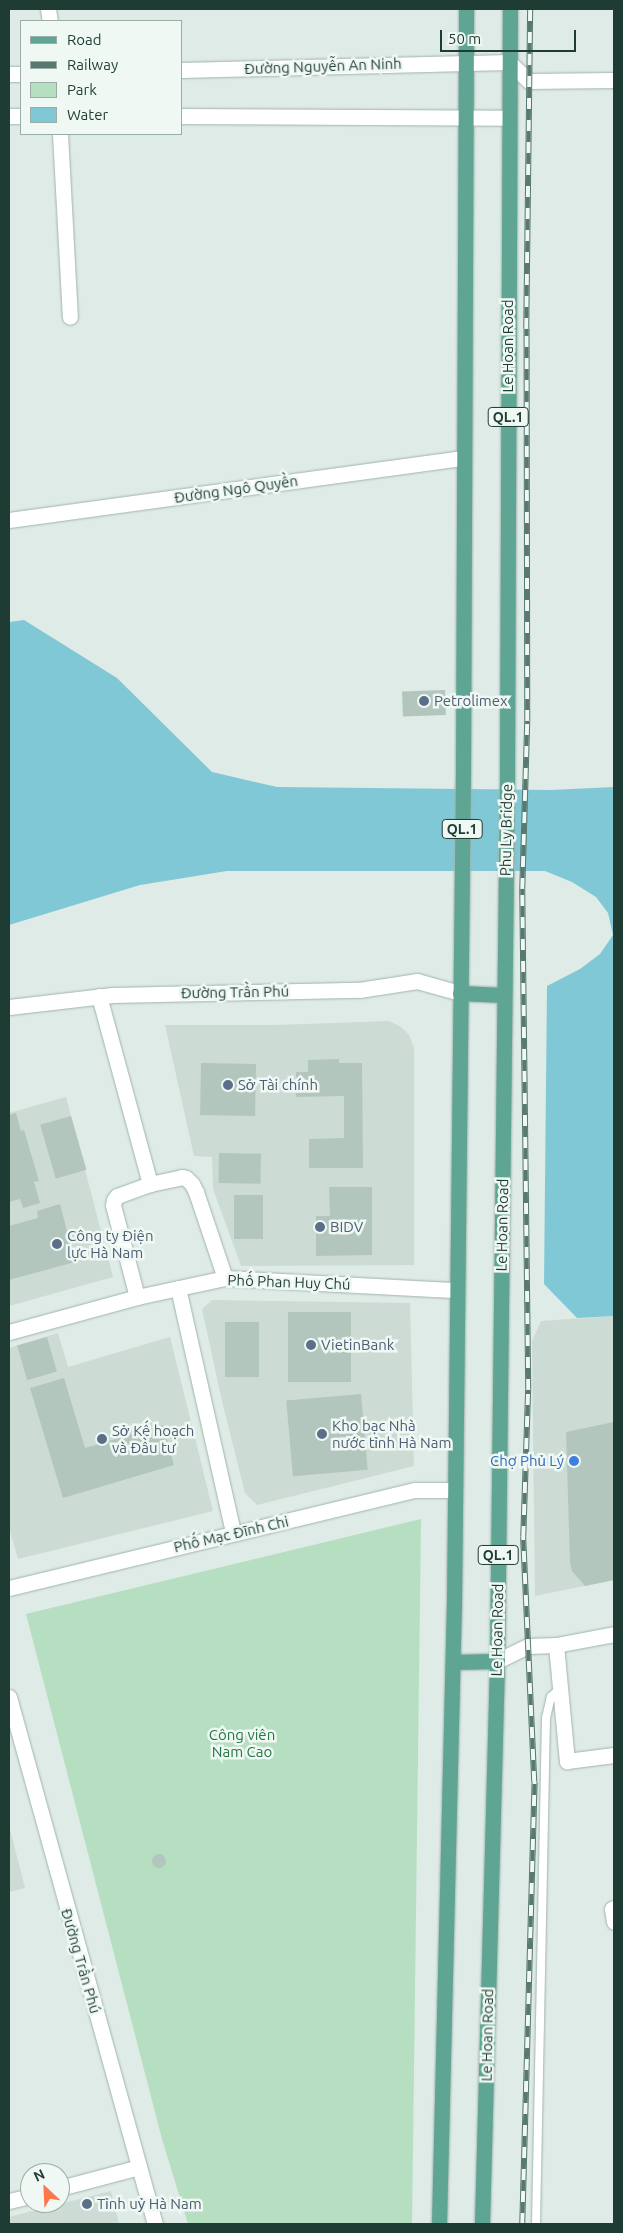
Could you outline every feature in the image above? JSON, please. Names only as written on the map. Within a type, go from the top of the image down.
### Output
[{"type":"main road","name":"QL.1","points":[[438,2224],[453,1662],[462,772],[466,9]]},
{"type":"main road","name":"Le Hoan Road","points":[[507,773],[510,9]]},
{"type":"main road","name":"Phu Ly Bridge","points":[[505,886],[507,773]]},
{"type":"main road","name":"Le Hoan Road","points":[[482,2224],[497,1661],[505,886]]},
{"type":"main road","points":[[460,993],[504,995]]},
{"type":"main road","points":[[453,1662],[497,1661]]},
{"type":"street","name":"Đường Nguyễn An Ninh","points":[[182,70],[509,62]]},
{"type":"street","points":[[509,62],[529,82],[614,80]]},
{"type":"street","points":[[182,116],[509,118]]},
{"type":"street","points":[[60,135],[70,318]]},
{"type":"street","name":"Đường Ngô Quyền","points":[[9,520],[464,458]]},
{"type":"street","name":"Đường Trần Phú","points":[[9,1007],[99,996],[359,990],[417,981],[460,993]]},
{"type":"street","points":[[99,996],[150,1184]]},
{"type":"street","points":[[138,1297],[113,1205],[117,1196],[150,1184],[182,1177],[192,1184],[225,1278]]},
{"type":"street","name":"Phố Phan Huy Chú","points":[[9,1332],[138,1297],[225,1278],[457,1290]]},
{"type":"street","points":[[178,1288],[233,1533]]},
{"type":"street","name":"Phố Mạc Đĩnh Chi","points":[[9,1588],[415,1490],[455,1490]]},
{"type":"street","points":[[497,1661],[528,1646],[556,1645],[614,1634]]},
{"type":"street","points":[[556,1645],[567,1761],[614,1755]]},
{"type":"street","name":"Đường Trần Phú","points":[[9,1697],[155,2224]]},
{"type":"street","points":[[614,1908],[612,1909],[614,1922]]},
{"type":"street","points":[[70,2185],[139,2168]]},
{"type":"lane","points":[[536,2224],[546,1718],[551,1697],[560,1688]]},
{"type":"shaded area","points":[[389,1021],[401,1027],[409,1035],[414,1048],[414,1265],[241,1266],[213,1189],[212,1157],[194,1156],[165,1025],[277,1025]]},
{"type":"shaded area","points":[[66,1097],[113,1277],[9,1306],[9,1113]]},
{"type":"shaded area","points":[[212,1300],[410,1303],[414,1466],[257,1505],[245,1493],[222,1401],[202,1309]]},
{"type":"shaded area","name":"Chợ Phủ Lý","points":[[614,1316],[614,1580],[535,1596],[532,1341],[541,1321]]},
{"type":"shaded area","name":"Sở Kế hoạch và Đầu tư","points":[[58,1333],[68,1367],[170,1337],[213,1511],[18,1559],[9,1528],[9,1348]]},
{"type":"shaded area","points":[[9,1826],[25,1888],[9,1892]]},
{"type":"shaded area","name":"Tỉnh uỷ Hà Nam","points":[[111,2191],[119,2224],[9,2224],[9,2217],[25,2213],[70,2213],[70,2201]]},
{"type":"green space","name":"Công viên Nam Cao","points":[[421,1519],[412,2224],[188,2224],[162,2139],[26,1614]]},
{"type":"water","points":[[24,620],[117,678],[212,772],[277,787],[550,790],[614,787],[614,1316],[577,1318],[544,1284],[547,986],[580,969],[600,954],[613,935],[608,913],[596,897],[572,882],[545,871],[227,871],[140,885],[9,925],[9,622]]},
{"type":"building","points":[[445,690],[446,715],[403,716],[402,692]]},
{"type":"building","points":[[339,1059],[339,1063],[362,1063],[363,1168],[309,1168],[309,1139],[344,1138],[344,1096],[296,1097],[296,1072],[308,1072],[308,1060]]},
{"type":"building","points":[[201,1063],[256,1064],[255,1116],[200,1115]]},
{"type":"building","points":[[16,1113],[21,1131],[24,1130],[39,1181],[34,1182],[40,1203],[23,1208],[20,1199],[9,1202],[9,1115]]},
{"type":"building","points":[[71,1116],[86,1170],[56,1179],[40,1125]]},
{"type":"building","points":[[219,1153],[261,1154],[260,1184],[218,1183]]},
{"type":"building","points":[[329,1187],[372,1187],[372,1255],[316,1256],[316,1216],[330,1216]]},
{"type":"building","points":[[234,1195],[263,1195],[263,1239],[234,1239]]},
{"type":"building","points":[[60,1204],[75,1262],[9,1280],[9,1226],[38,1218],[37,1211]]},
{"type":"building","points":[[288,1312],[351,1312],[351,1382],[288,1382]]},
{"type":"building","points":[[225,1322],[259,1322],[259,1377],[225,1377]]},
{"type":"building","points":[[47,1337],[57,1372],[27,1380],[17,1346]]},
{"type":"building","points":[[64,1378],[85,1448],[163,1425],[174,1465],[63,1498],[30,1388]]},
{"type":"building","points":[[361,1394],[368,1470],[293,1476],[286,1401]]},
{"type":"building","points":[[614,1422],[614,1580],[585,1586],[572,1571],[570,1562],[566,1432]]},
{"type":"building","points":[[156,1854],[162,1854],[166,1861],[162,1868],[156,1868],[152,1864],[152,1858]]},
{"type":"railway","points":[[522,2224],[534,1782],[523,1537],[528,1390],[522,889],[527,721],[526,329],[530,9]]},
{"type":"place","name":"Petrolimex","points":[[424,701]]},
{"type":"place","name":"Sở Tài chính","points":[[228,1085]]},
{"type":"place","name":"BIDV","points":[[320,1227]]},
{"type":"place","name":"Công ty Điện lực Hà Nam","points":[[57,1244]]},
{"type":"place","name":"VietinBank","points":[[311,1345]]},
{"type":"place","name":"Kho bạc Nhà nước tỉnh Hà Nam","points":[[322,1434]]},
{"type":"place","name":"Sở Kế hoạch và Đầu tư","points":[[102,1439]]},
{"type":"place","name":"Chợ Phủ Lý","points":[[574,1461]]},
{"type":"place","name":"Tỉnh uỷ Hà Nam","points":[[87,2204]]}]
